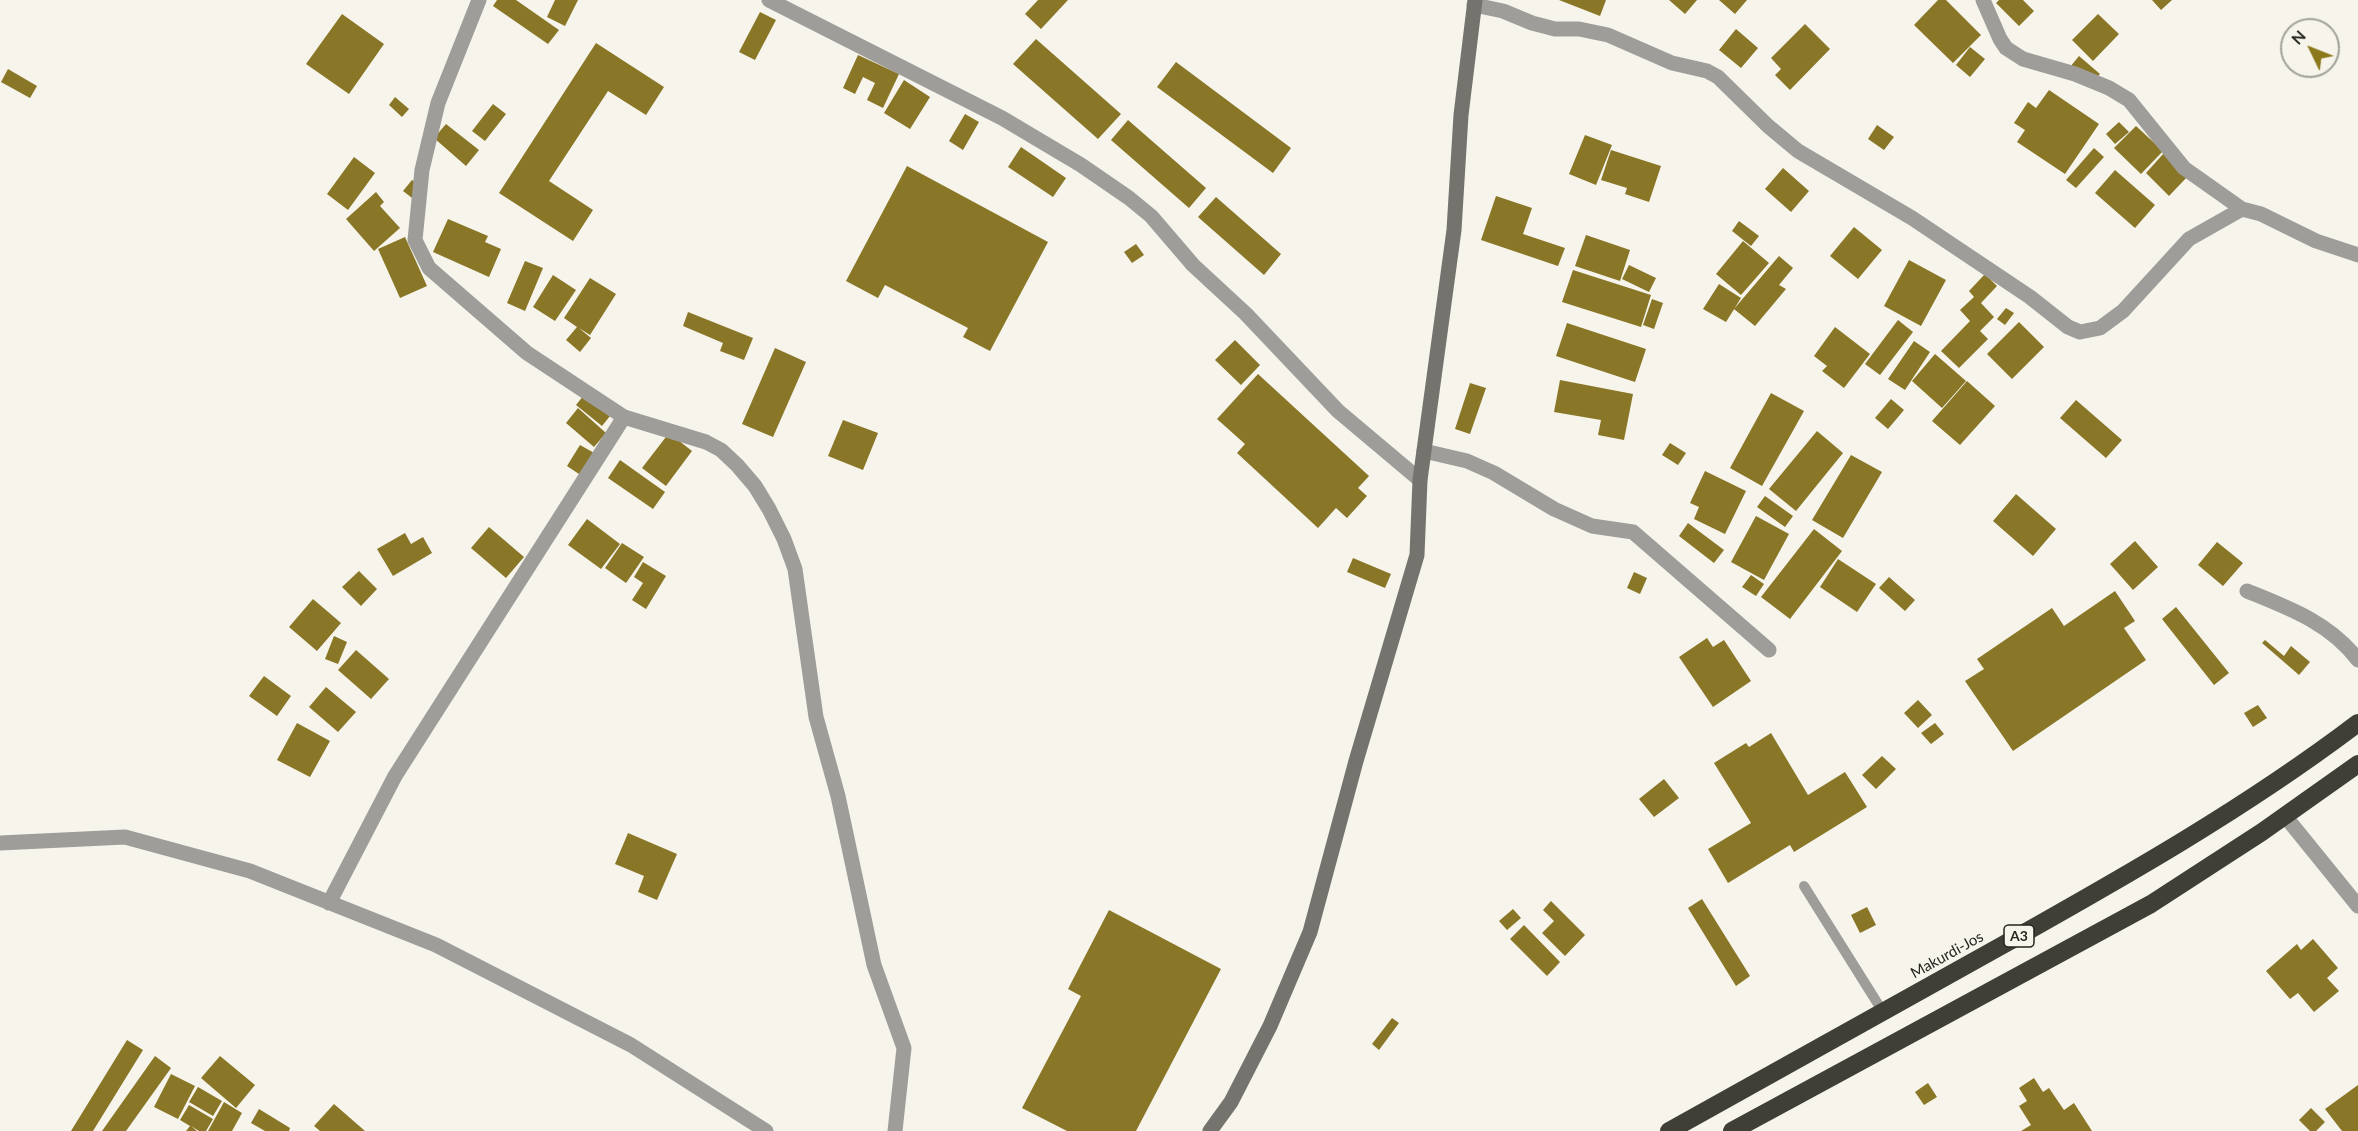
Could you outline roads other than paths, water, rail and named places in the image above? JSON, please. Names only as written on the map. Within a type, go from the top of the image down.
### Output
[{"type":"highway","name":"Makurdi-Jos","points":[[1669,1131],[2110,885],[2222,817],[2358,723]]},
{"type":"highway","name":"A3","points":[[1732,1131],[2151,904],[2285,816],[2358,764]]},
{"type":"street","points":[[479,0],[438,103],[422,170],[415,240],[429,268],[527,353],[624,417],[706,442],[721,450],[755,486],[784,538],[795,569],[816,717],[838,796],[874,965],[904,1048],[895,1131]]},
{"type":"street","points":[[769,0],[1002,118],[1081,165],[1129,198],[1151,216],[1193,265],[1246,314],[1338,411],[1420,480]]},
{"type":"street","points":[[1983,0],[2006,48],[2023,59],[2075,74],[2109,88],[2129,100],[2184,168],[2242,209],[2261,214],[2316,241],[2358,255]]},
{"type":"street","points":[[1210,1131],[1231,1102],[1270,1026],[1310,932],[1356,761],[1418,555],[1420,480],[1454,230],[1461,115],[1474,3],[1503,11],[1532,23],[1608,35],[1672,63],[1707,71],[1718,77],[1767,126],[1798,151],[1912,218],[2030,297],[2068,327],[2080,332],[2100,328],[2123,311],[2189,239],[2242,209]]},
{"type":"street","points":[[329,903],[395,776],[624,417]]},
{"type":"street","points":[[1424,451],[1467,461],[1494,473],[1554,509],[1592,526],[1633,532],[1769,650]]},
{"type":"street","points":[[2247,591],[2294,609],[2324,627],[2358,660]]},
{"type":"street","points":[[2285,816],[2358,906]]},
{"type":"street","points":[[0,843],[125,837],[250,872],[436,945],[631,1045],[766,1131]]},
{"type":"lane","points":[[1804,886],[1883,1012]]}]
